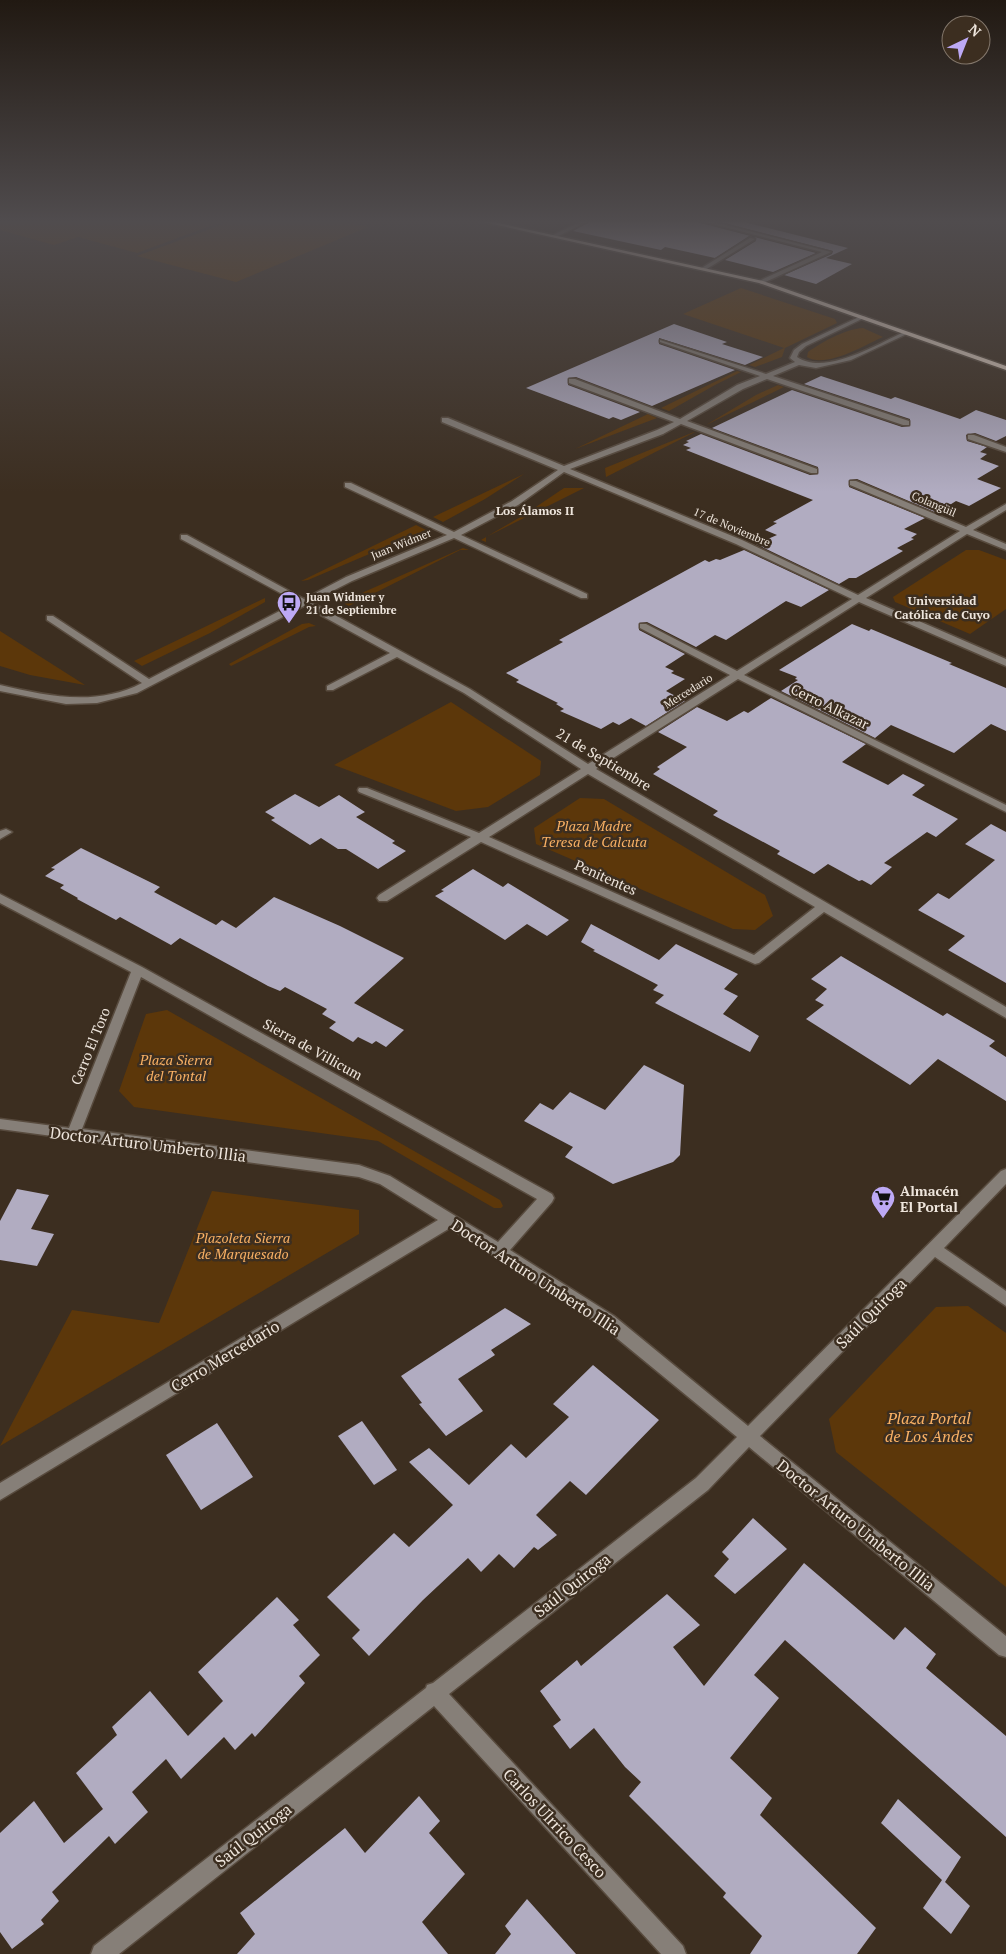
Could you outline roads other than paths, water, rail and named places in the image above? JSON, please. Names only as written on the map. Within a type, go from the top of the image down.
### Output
[{"type":"main road","points":[[843,310],[1006,368]]},
{"type":"street","points":[[863,317],[808,342],[793,355],[794,358],[799,363],[810,366],[837,362],[906,333]]},
{"type":"street","points":[[662,341],[906,424]]},
{"type":"street","name":"Juan Widmer","points":[[0,688],[46,699],[78,703],[114,697],[150,684],[304,601],[349,579],[454,535],[502,510],[564,470],[655,435],[740,387],[799,363]]},
{"type":"street","points":[[572,380],[814,471]]},
{"type":"street","name":"17 de Noviembre","points":[[445,420],[740,542],[859,598],[1006,663]]},
{"type":"street","points":[[971,437],[1006,450]]},
{"type":"street","name":"Colangüil","points":[[853,483],[1006,547]]},
{"type":"street","points":[[348,485],[584,596]]},
{"type":"street","name":"Mercedario","points":[[383,898],[1006,506]]},
{"type":"street","name":"21 de Septiembre","points":[[184,537],[467,690],[588,769],[1006,1013]]},
{"type":"street","points":[[50,618],[150,684]]},
{"type":"street","name":"Cerro Alkazar","points":[[643,626],[1006,809]]},
{"type":"street","points":[[330,688],[397,653]]},
{"type":"street","name":"Penitentes","points":[[363,790],[480,838],[755,960],[824,906]]},
{"type":"street","name":"Sierra de Villicum","points":[[0,898],[138,970],[547,1198],[500,1251]]},
{"type":"street","name":"Cerro El Toro","points":[[73,1134],[138,970]]},
{"type":"street","name":"Doctor Arturo Umberto Illia","points":[[0,1124],[359,1171],[385,1180],[500,1251],[608,1322],[1006,1648]]},
{"type":"street","name":"Saúl Quiroga","points":[[102,1954],[434,1692],[702,1484],[1006,1175]]},
{"type":"street","name":"Cerro Mercedario","points":[[0,1492],[450,1220]]},
{"type":"street","points":[[934,1249],[1006,1299]]},
{"type":"street","name":"Carlos Ulrrico Cesco","points":[[434,1692],[675,1954]]},
{"type":"place","name":"Juan Widmer y 21 de Septiembre","points":[[289,624]]},
{"type":"place","name":"Almacén El Portal","points":[[883,1219]]},
{"type":"district","name":"Los Álamos II","points":[[535,510]]},
{"type":"district","name":"Universidad Católica de Cuyo","points":[[942,607]]},
{"type":"park label","name":"Plaza Madre Teresa de Calcuta","points":[[594,834]]},
{"type":"park label","name":"Plaza Sierra del Tontal","points":[[176,1068]]},
{"type":"park label","name":"Plazoleta Sierra de Marquesado","points":[[243,1246]]},
{"type":"park label","name":"Plaza Portal de Los Andes","points":[[929,1427]]}]
